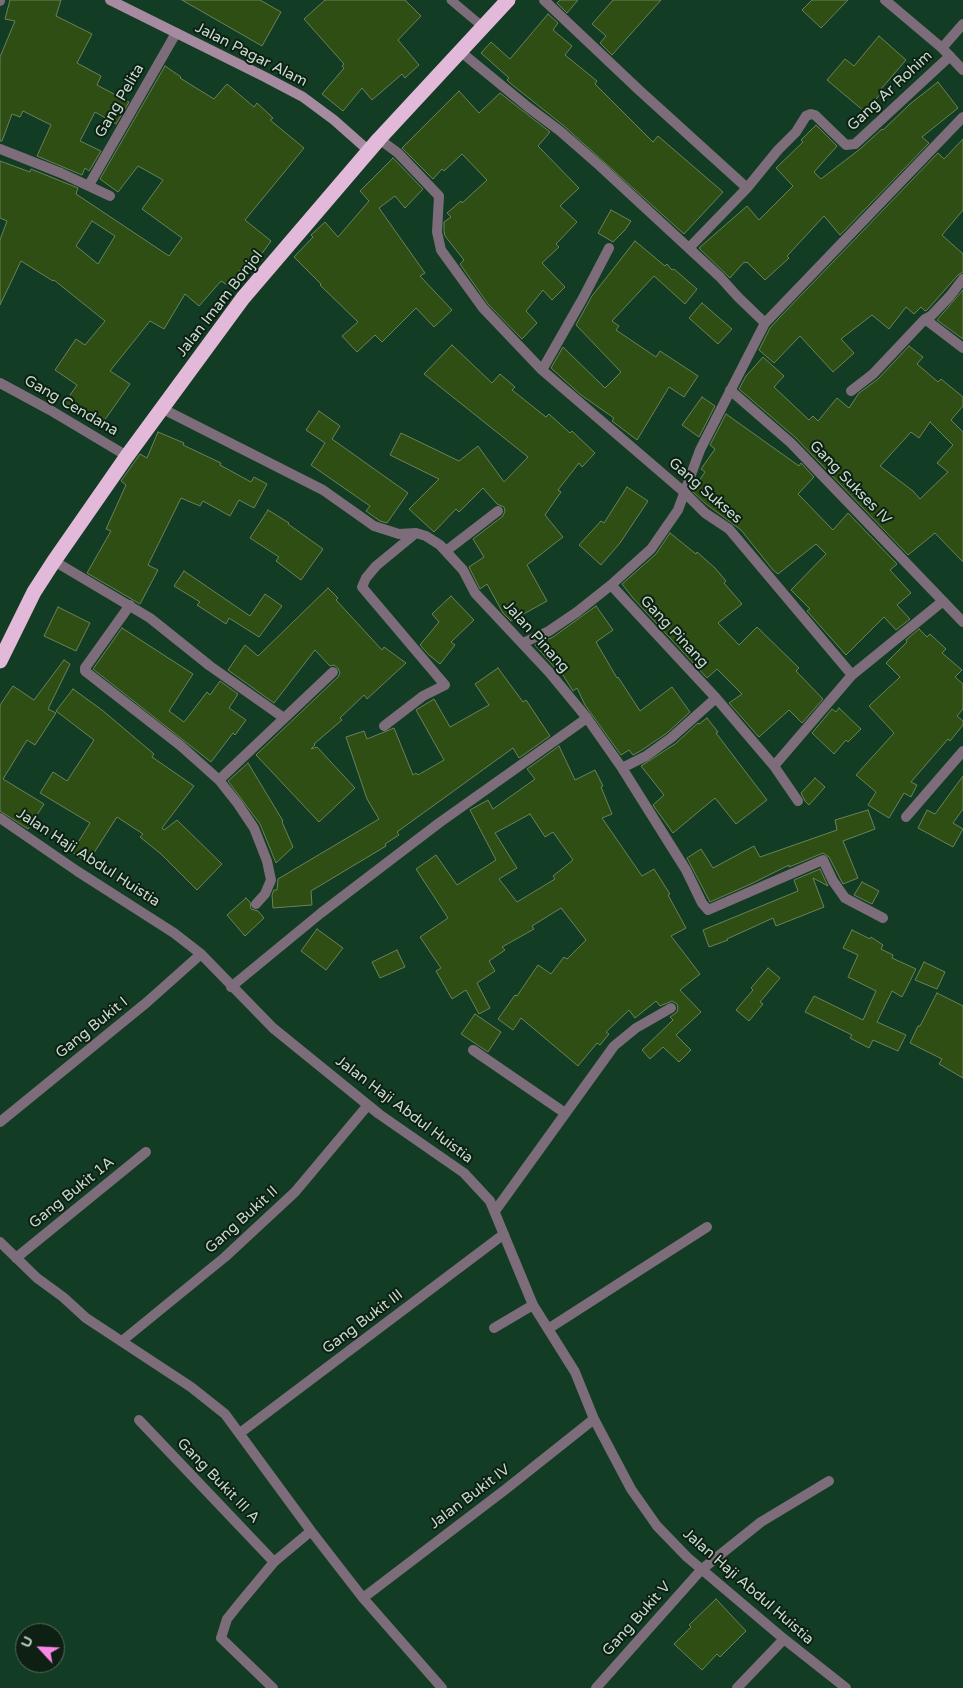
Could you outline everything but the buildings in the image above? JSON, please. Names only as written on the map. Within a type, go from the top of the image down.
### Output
[{"type":"highway","name":"Jalan Imam Bonjol","points":[[2,651],[34,592],[54,561],[127,456],[243,298],[368,151],[508,0]]},
{"type":"street","name":"Jalan Pagar Alam","points":[[110,0],[302,97],[334,120],[368,151]]},
{"type":"street","points":[[544,0],[747,188]]},
{"type":"street","points":[[885,0],[942,48],[963,70]]},
{"type":"street","points":[[942,48],[963,24]]},
{"type":"street","name":"Gang Pelita","points":[[89,185],[176,33]]},
{"type":"street","points":[[461,52],[560,131],[689,248],[765,323]]},
{"type":"street","name":"Gang Ar Rohim","points":[[689,248],[747,188],[778,150],[796,132],[806,116],[815,115],[846,145],[856,144],[950,56]]},
{"type":"street","points":[[523,643],[549,631],[611,585],[651,549],[678,510],[700,450],[765,323],[963,116]]},
{"type":"street","name":"Gang Sukses","points":[[380,139],[398,153],[439,196],[437,232],[441,250],[483,308],[542,370],[684,492],[705,513],[728,529],[852,675]]},
{"type":"street","points":[[0,149],[89,185],[110,196]]},
{"type":"street","points":[[542,370],[609,248]]},
{"type":"street","points":[[851,391],[873,374],[925,319],[931,316],[950,296],[963,278]]},
{"type":"street","points":[[925,319],[963,348]]},
{"type":"street","name":"Gang Cendana","points":[[0,383],[50,410],[127,456]]},
{"type":"street","name":"Gang Sukses IV","points":[[730,390],[791,442],[963,622]]},
{"type":"street","name":"Jalan Pinang","points":[[163,409],[323,490],[374,526],[399,534],[416,533],[426,536],[440,545],[462,570],[475,593],[549,672],[587,718],[622,768],[686,870],[708,910],[823,860],[844,898],[883,918]]},
{"type":"street","points":[[446,552],[498,511]]},
{"type":"street","points":[[384,726],[423,696],[446,685],[362,587],[366,578],[376,566],[416,533]]},
{"type":"street","points":[[54,561],[150,618],[210,666],[284,718]]},
{"type":"street","name":"Gang Pinang","points":[[611,585],[716,698],[774,766],[798,801]]},
{"type":"street","points":[[774,766],[852,675],[943,601]]},
{"type":"street","points":[[130,605],[85,668],[85,671],[181,746],[219,780],[238,804],[254,828],[267,861],[271,880],[265,894],[256,904]]},
{"type":"street","points":[[219,780],[333,672]]},
{"type":"street","points":[[622,768],[646,756],[671,738],[716,698]]},
{"type":"street","points":[[231,987],[321,914],[439,823],[587,718]]},
{"type":"street","points":[[906,817],[963,751]]},
{"type":"street","name":"Jalan Haji Abdul Huistia","points":[[0,818],[76,871],[174,933],[201,954],[231,987],[273,1028],[368,1105],[464,1173],[490,1201],[533,1305],[575,1372],[594,1419],[631,1488],[658,1526],[686,1557],[701,1570],[846,1688]]},
{"type":"street","name":"Gang Bukit I","points":[[0,1122],[146,1003],[201,954]]},
{"type":"street","points":[[495,1211],[614,1046],[636,1028],[671,1008]]},
{"type":"street","points":[[473,1050],[565,1113]]},
{"type":"street","name":"Gang Bukit II","points":[[122,1341],[225,1257],[295,1192],[368,1105]]},
{"type":"street","name":"Gang Bukit 1A","points":[[16,1258],[146,1152]]},
{"type":"street","points":[[548,1329],[707,1227]]},
{"type":"street","name":"Gang Bukit III","points":[[240,1433],[504,1234]]},
{"type":"street","points":[[0,1242],[37,1278],[63,1297],[86,1318],[191,1387],[225,1414],[310,1531],[363,1598],[442,1688]]},
{"type":"street","points":[[494,1328],[533,1305]]},
{"type":"street","name":"Jalan Bukit IV","points":[[363,1598],[594,1419]]},
{"type":"street","name":"Gang Bukit III A","points":[[139,1420],[274,1562]]},
{"type":"street","name":"Gang Bukit V","points":[[596,1688],[701,1570],[761,1522],[829,1481]]},
{"type":"street","points":[[273,1688],[221,1638],[227,1619],[274,1562],[310,1531]]},
{"type":"street","points":[[737,1688],[784,1639]]},
{"type":"lane","points":[[452,0],[483,27]]}]
